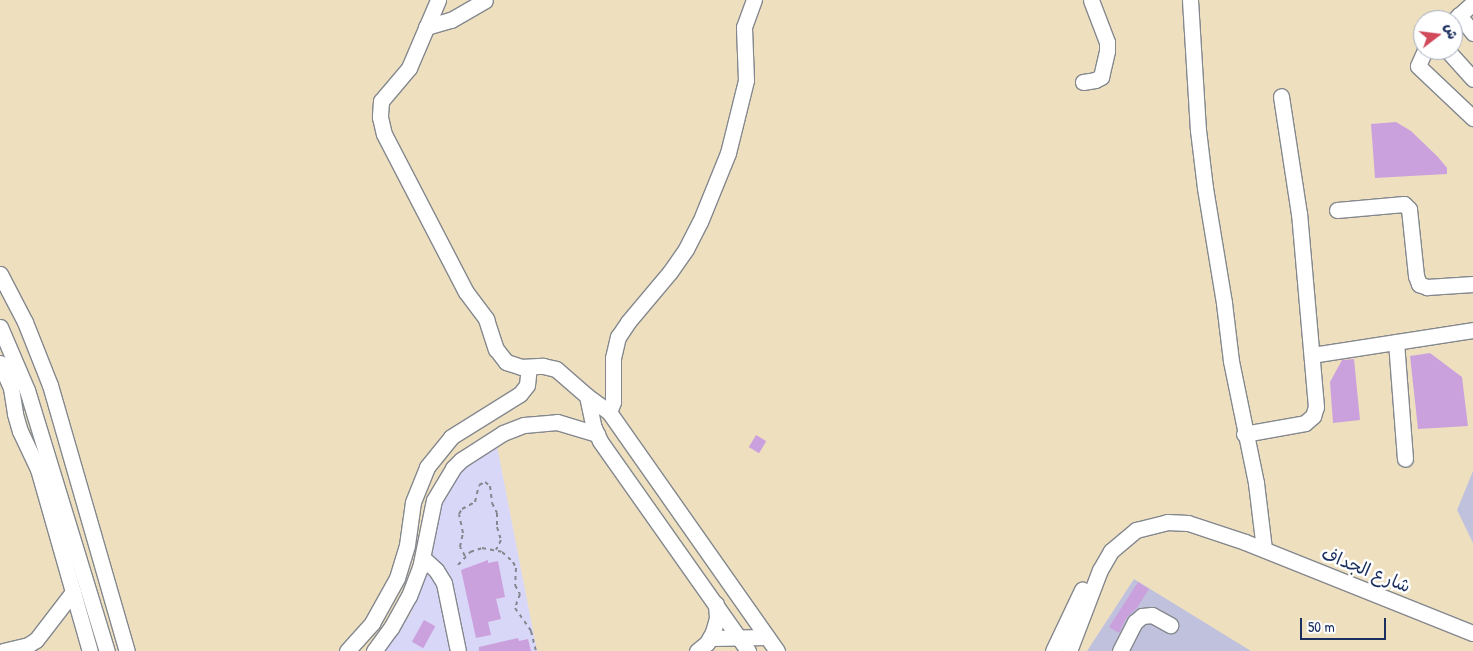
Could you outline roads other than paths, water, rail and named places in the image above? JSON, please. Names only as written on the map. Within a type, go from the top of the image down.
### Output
[{"type":"street","points":[[438,0],[409,68],[381,101],[381,126],[466,292],[486,319],[500,356],[513,366],[543,366],[556,370],[609,412],[776,651]]},
{"type":"street","points":[[426,27],[450,20],[485,0]]},
{"type":"street","points":[[609,412],[613,402],[613,358],[618,337],[686,249],[700,222],[726,161],[736,129],[746,80],[744,27],[754,0]]},
{"type":"street","points":[[1083,82],[1096,80],[1101,77],[1107,51],[1106,42],[1092,0],[1101,0]]},
{"type":"street","points":[[1190,0],[1201,159],[1224,303],[1230,361],[1244,434],[1256,483],[1264,549]]},
{"type":"street","points":[[1463,12],[1473,3]]},
{"type":"street","points":[[1463,24],[1473,32]]},
{"type":"street","points":[[1421,60],[1418,66],[1473,118]]},
{"type":"street","points":[[1456,60],[1473,79]]},
{"type":"street","points":[[1244,434],[1304,423],[1313,416],[1316,406],[1299,214],[1281,96]]},
{"type":"street","points":[[1336,210],[1404,204],[1409,209],[1416,276],[1420,284],[1427,287],[1473,284]]},
{"type":"street","points":[[0,274],[25,322],[50,385],[128,651]]},
{"type":"street","points":[[0,327],[27,390],[107,651]]},
{"type":"street","points":[[1312,355],[1473,330]]},
{"type":"street","points":[[1396,342],[1405,459]]},
{"type":"street","points":[[0,362],[11,388],[20,431],[38,469],[90,651]]},
{"type":"street","points":[[347,651],[372,624],[397,578],[407,545],[413,502],[426,467],[451,437],[520,394],[528,385],[529,367]]},
{"type":"street","points":[[587,396],[597,434],[744,645]]},
{"type":"street","points":[[374,651],[401,613],[423,558],[434,500],[446,476],[461,460],[503,433],[530,424],[557,422],[597,434]]},
{"type":"street","points":[[1053,651],[1103,551],[1113,536],[1132,522],[1155,514],[1178,513],[1202,520],[1246,542]]},
{"type":"street","points":[[1069,651],[1105,560],[1118,543],[1136,530],[1156,523],[1177,522],[1198,526],[1233,540],[1246,542]]},
{"type":"street","name":"شارع الجداف","points":[[1246,542],[1473,633]]},
{"type":"street","points":[[423,558],[436,570],[444,583],[458,651]]},
{"type":"street","points":[[3,651],[28,645],[36,640],[73,592]]},
{"type":"street","points":[[703,645],[716,625],[716,604]]},
{"type":"street","points":[[1120,651],[1135,622],[1142,616],[1152,615],[1170,625]]},
{"type":"street","points":[[703,645],[744,645],[767,637]]}]
